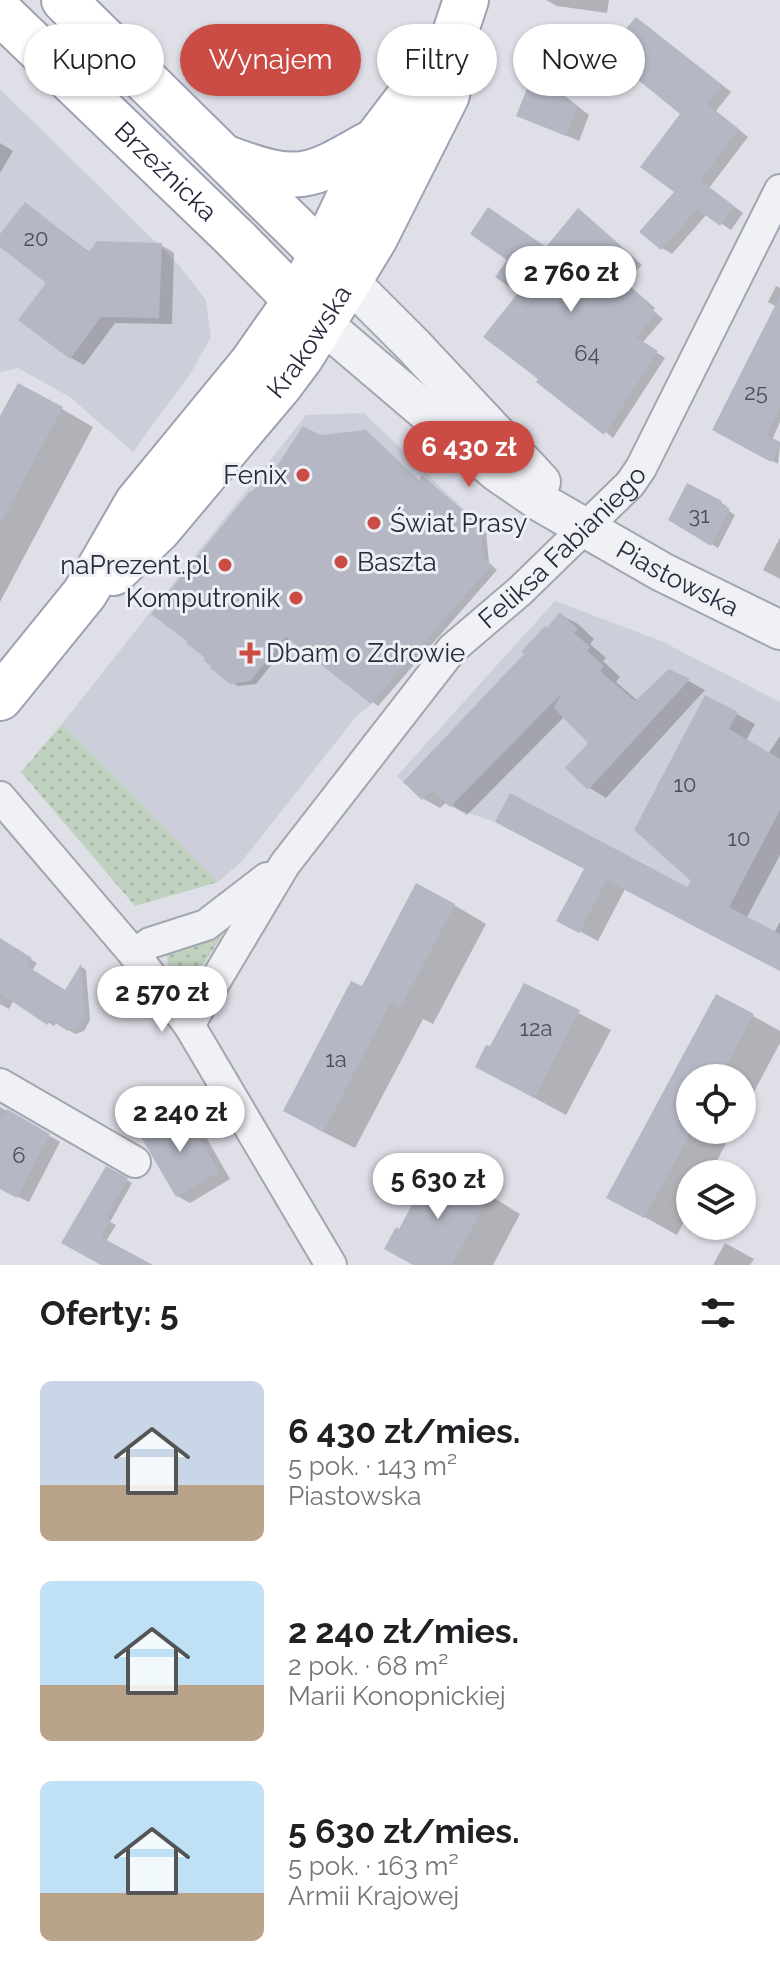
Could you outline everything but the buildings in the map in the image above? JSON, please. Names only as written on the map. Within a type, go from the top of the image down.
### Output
[{"type":"main road","name":"Brzeźnicka","points":[[64,0],[336,267]]},
{"type":"main road","name":"Brzeźnicka","points":[[0,12],[309,312]]},
{"type":"main road","name":"Krakowska","points":[[336,267],[375,238],[447,95],[459,20]]},
{"type":"main road","name":"Krakowska","points":[[0,698],[85,593],[114,572],[158,530],[280,385],[309,312],[336,267],[376,140],[459,20]]},
{"type":"main road","points":[[227,158],[262,171],[297,176],[327,168],[376,140]]},
{"type":"street","name":"Feliksa Fabianiego","points":[[189,1025],[285,864],[452,649],[520,591],[583,524],[630,484],[641,468],[780,190]]},
{"type":"street","name":"Piastowska","points":[[336,267],[583,524]]},
{"type":"street","name":"Piastowska","points":[[309,312],[497,472],[542,503],[662,572],[780,630]]},
{"type":"street","points":[[0,797],[134,954],[189,1025],[331,1265]]},
{"type":"street","name":"Feliksa Fabianiego","points":[[134,954],[150,943],[206,925],[285,864]]},
{"type":"street","points":[[0,1084],[135,1162]]},
{"type":"shaded area","points":[[0,89],[178,264],[206,300],[211,337],[192,371],[133,452],[70,397],[18,368],[0,372]]},
{"type":"shaded area","points":[[364,413],[479,524],[484,558],[492,565],[371,704],[355,718],[242,861],[218,882],[62,724],[306,415]]},
{"type":"shaded area","points":[[555,601],[661,641],[780,702],[780,971],[495,822],[450,807],[432,791],[422,800],[397,776]]},
{"type":"green space","points":[[62,724],[218,882],[135,906],[21,772]]},
{"type":"green space","points":[[222,930],[207,959],[194,972],[178,975],[168,969],[167,954],[174,948]]},
{"type":"place","name":"Fenix","points":[[303,475]]},
{"type":"place","name":"Świat Prasy","points":[[374,523]]},
{"type":"place","name":"Baszta","points":[[341,562]]},
{"type":"place","name":"naPrezent.pl","points":[[225,565]]},
{"type":"place","name":"Komputronik","points":[[296,598]]},
{"type":"place","name":"Dbam o Zdrowie","points":[[250,653]]}]
